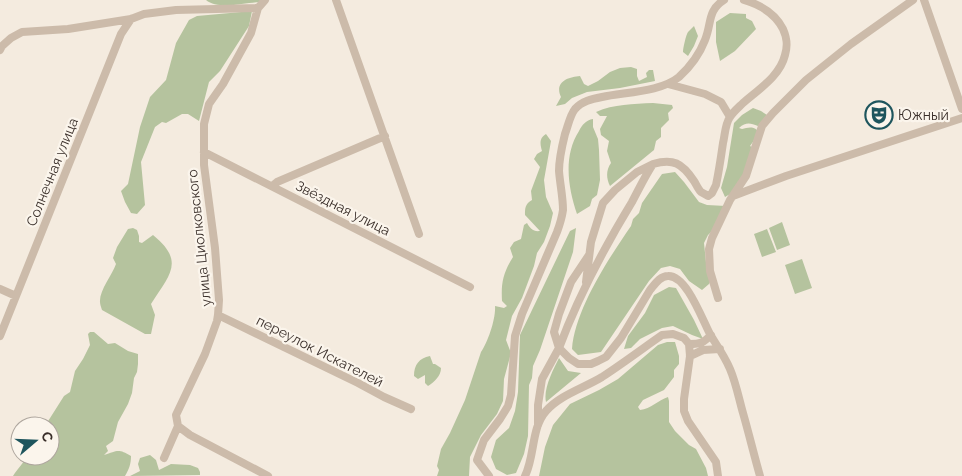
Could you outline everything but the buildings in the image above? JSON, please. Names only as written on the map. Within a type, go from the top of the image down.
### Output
[{"type":"street","points":[[0,50],[11,38],[22,32],[68,29],[132,19],[144,14],[176,10],[258,8],[265,0]]},
{"type":"street","points":[[336,0],[420,234]]},
{"type":"street","points":[[489,476],[477,460],[484,440],[508,406],[511,395],[515,336],[522,314],[562,219],[563,208],[559,171],[561,150],[574,110],[582,103],[593,99],[668,84],[678,78],[690,66],[705,40],[716,5],[724,0]]},
{"type":"street","points":[[585,289],[590,242],[603,203],[614,190],[637,172],[663,161],[674,162],[690,175],[701,192],[708,196],[712,193],[716,185],[726,127],[730,117],[774,76],[784,62],[787,49],[787,38],[773,14],[754,3],[744,0]]},
{"type":"street","points":[[718,298],[710,271],[709,249],[712,238],[733,196],[746,176],[762,126],[806,80],[851,44],[913,0]]},
{"type":"street","points":[[924,0],[962,109]]},
{"type":"street","name":"улица Циолковского","points":[[164,458],[178,426],[176,415],[205,354],[218,315],[217,274],[204,165],[204,124],[209,104],[223,84],[251,33],[258,8]]},
{"type":"street","name":"Солнечная улица","points":[[0,336],[120,34],[132,19]]},
{"type":"street","points":[[668,84],[705,94],[721,102],[730,117]]},
{"type":"street","points":[[733,196],[786,176],[962,118]]},
{"type":"street","points":[[272,186],[385,136]]},
{"type":"street","name":"Звёздная улица","points":[[204,152],[470,287]]},
{"type":"street","points":[[525,476],[538,426],[538,405],[542,379],[559,348],[574,310],[610,238],[653,164]]},
{"type":"street","points":[[589,255],[571,282],[559,314],[554,332],[559,348],[578,364],[591,364],[606,357],[621,338],[650,290],[660,278],[671,276],[679,280],[690,294],[730,370],[760,476]]},
{"type":"street","points":[[0,289],[16,296]]},
{"type":"street","name":"переулок Искателей","points":[[218,315],[411,409]]},
{"type":"street","points":[[538,426],[546,411],[559,400],[601,378],[662,335],[673,334],[684,338],[690,344],[698,344],[704,342],[710,335]]},
{"type":"street","points":[[690,344],[684,410],[688,421],[716,462],[718,476]]},
{"type":"street","points":[[690,356],[703,350],[720,349]]},
{"type":"street","points":[[178,426],[190,435],[268,476]]},
{"type":"green space","points":[[206,0],[261,0],[259,2],[217,5]]},
{"type":"green space","points":[[252,11],[249,26],[220,71],[209,82],[199,121],[188,114],[182,114],[155,127],[141,162],[145,205],[137,214],[131,213],[121,191],[128,184],[140,127],[150,97],[166,80],[176,43],[189,20],[197,16]]},
{"type":"green space","points":[[730,13],[746,14],[746,18],[752,21],[756,29],[735,51],[720,61],[716,42],[716,22]]},
{"type":"green space","points":[[694,26],[698,36],[688,56],[683,52],[684,45],[688,32]]},
{"type":"green space","points":[[631,67],[637,69],[639,81],[647,77],[646,73],[649,70],[653,70],[655,81],[587,92],[572,98],[565,104],[556,106],[561,97],[559,88],[563,81],[580,76],[584,84],[588,86],[610,72],[620,68]]},
{"type":"green space","points":[[653,103],[672,105],[673,108],[668,113],[669,120],[661,128],[661,137],[656,141],[654,150],[610,186],[607,174],[611,163],[607,151],[609,141],[601,135],[600,129],[607,116],[600,116],[596,112],[617,106]]},
{"type":"green space","points":[[753,108],[767,115],[758,126],[748,124],[739,128],[757,130],[750,146],[754,148],[753,158],[747,160],[747,168],[737,190],[725,197],[721,188],[727,167],[734,123]]},
{"type":"green space","points":[[593,119],[593,127],[598,139],[600,180],[597,195],[592,199],[590,206],[577,214],[569,183],[569,161],[574,141],[581,127]]},
{"type":"green space","points":[[546,134],[551,141],[544,180],[546,197],[553,213],[550,226],[544,242],[537,253],[522,298],[512,316],[506,340],[511,353],[504,379],[503,401],[497,414],[481,435],[470,457],[469,476],[437,476],[441,449],[465,400],[481,352],[491,330],[495,306],[504,308],[507,306],[502,301],[502,289],[503,278],[513,257],[510,248],[514,242],[521,239],[524,225],[527,223],[535,231],[540,231],[525,215],[525,210],[532,200],[531,191],[540,167],[534,159],[542,151],[541,141],[542,137]]},
{"type":"green space","points":[[675,172],[699,202],[707,205],[726,206],[715,228],[708,235],[704,243],[706,262],[711,280],[709,284],[702,290],[689,281],[680,269],[670,266],[661,268],[649,281],[601,352],[578,355],[572,349],[574,334],[579,317],[594,284],[631,226],[633,219],[639,213],[642,203],[662,174]]},
{"type":"green space","points":[[782,222],[790,245],[777,250],[769,228]]},
{"type":"green space","points":[[133,228],[137,230],[139,242],[142,243],[153,235],[169,253],[172,261],[168,277],[151,304],[155,315],[151,334],[145,334],[102,310],[100,304],[102,293],[116,264],[113,258],[117,247],[128,229]]},
{"type":"green space","points":[[576,228],[573,252],[533,366],[529,385],[528,436],[524,454],[516,473],[507,475],[496,469],[491,457],[496,440],[509,428],[515,411],[518,392],[520,335],[570,231]]},
{"type":"green space","points":[[767,229],[776,252],[762,257],[754,234]]},
{"type":"green space","points":[[802,259],[812,288],[795,294],[785,265]]},
{"type":"green space","points":[[669,287],[676,288],[703,339],[673,326],[662,328],[640,339],[631,348],[624,349],[628,336],[645,313],[654,295]]},
{"type":"green space","points":[[94,332],[108,344],[115,343],[128,351],[138,354],[137,372],[134,378],[132,393],[118,422],[113,441],[106,446],[108,451],[104,455],[118,451],[131,456],[125,476],[13,476],[20,466],[60,466],[60,416],[51,416],[64,396],[70,392],[75,371],[90,345],[88,334]]},
{"type":"green space","points":[[675,342],[679,356],[679,364],[674,370],[674,377],[664,390],[643,400],[638,407],[640,410],[644,409],[668,397],[669,422],[689,445],[696,449],[708,476],[539,476],[545,447],[553,425],[570,404],[618,379],[658,345]]},
{"type":"green space","points":[[430,356],[433,364],[441,368],[441,371],[435,381],[428,386],[425,383],[425,375],[418,379],[414,376],[414,372],[420,360]]},
{"type":"green space","points":[[559,358],[568,371],[581,373],[546,402],[547,386]]},
{"type":"green space","points":[[150,455],[156,460],[159,470],[171,464],[190,465],[198,468],[200,475],[130,476],[140,471],[138,464],[140,458]]},
{"type":"place","name":"Южный","points":[[879,115]]}]
